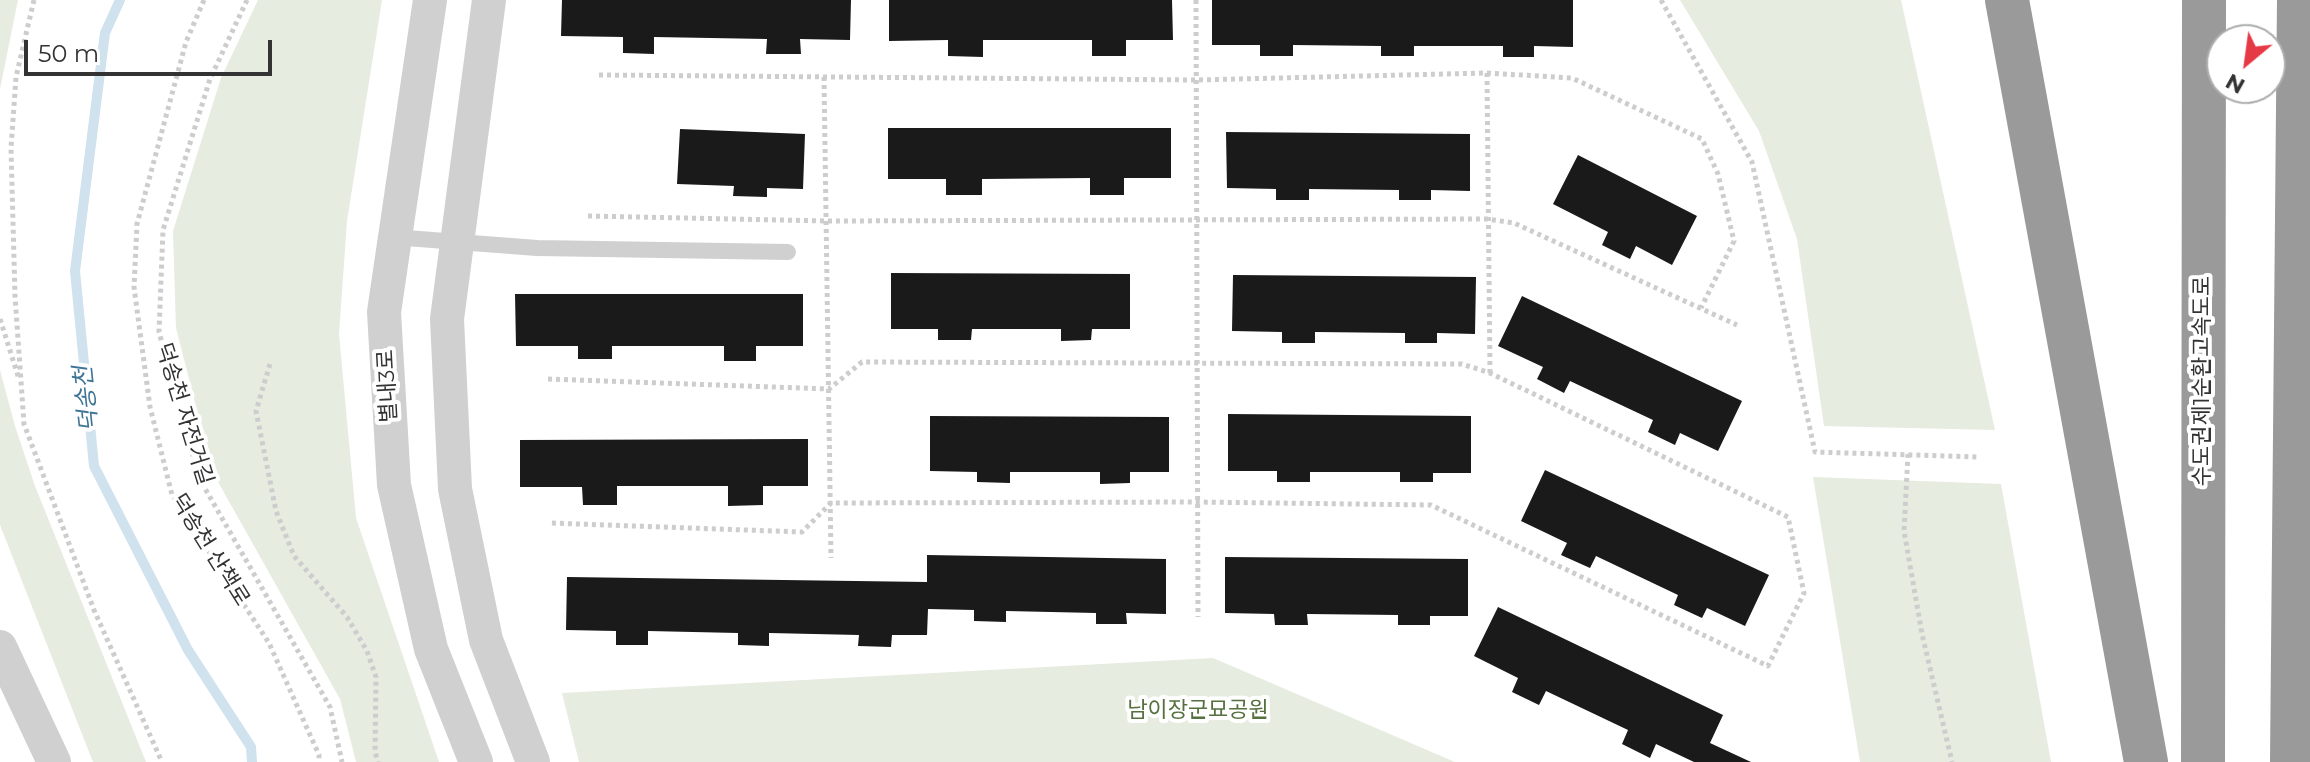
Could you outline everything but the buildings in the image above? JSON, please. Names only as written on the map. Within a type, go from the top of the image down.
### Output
[{"type":"highway","points":[[2007,0],[2146,762]]},
{"type":"highway","name":"수도권제1순환고속도로","points":[[2203,762],[2204,0]]},
{"type":"highway","points":[[2292,762],[2299,0]]},
{"type":"street","name":"별내3로","points":[[430,0],[384,312],[394,485],[431,649],[476,762]]},
{"type":"street","points":[[489,0],[447,319],[455,489],[486,640],[533,762]]},
{"type":"street","points":[[0,647],[54,762]]},
{"type":"lane","points":[[393,237],[537,248],[788,252]]},
{"type":"path","points":[[34,0],[16,77],[11,148],[24,424],[94,610],[162,762]]},
{"type":"path","name":"덕송천 산책로","points":[[204,0],[186,42],[137,224],[134,287],[150,407],[172,495],[269,643],[319,755],[319,762]]},
{"type":"path","name":"덕송천 자전거길","points":[[247,0],[210,79],[163,230],[159,332],[199,478],[330,707],[342,762]]},
{"type":"path","points":[[1196,0],[1198,617]]},
{"type":"path","points":[[1661,0],[1752,162],[1815,452],[1980,457]]},
{"type":"path","points":[[1487,73],[1490,373]]},
{"type":"path","points":[[599,75],[1196,80],[1487,73],[1572,78],[1702,139],[1718,174],[1734,241],[1701,308]]},
{"type":"path","points":[[824,77],[831,558]]},
{"type":"path","points":[[588,216],[827,221],[1487,219],[1514,223],[1737,325]]},
{"type":"path","points":[[0,319],[21,387]]},
{"type":"path","points":[[548,379],[829,389],[862,362],[1462,364],[1490,373],[1788,517],[1804,593],[1768,666],[1431,505],[831,503],[802,532],[550,523]]},
{"type":"path","points":[[270,364],[256,411],[276,511],[294,556],[347,617],[367,651],[376,677],[375,752],[378,762]]},
{"type":"path","points":[[1908,454],[1904,531],[1922,634],[1952,762]]},
{"type":"green space","points":[[0,0],[18,0],[0,89]]},
{"type":"green space","points":[[258,0],[382,0],[347,221],[339,334],[356,518],[439,762],[356,762],[340,699],[213,473],[176,328],[173,231],[221,78]]},
{"type":"green space","points":[[1680,0],[1901,0],[1995,430],[1824,426],[1797,239],[1759,131]]},
{"type":"green space","points":[[0,370],[35,486],[146,762],[93,762],[0,525]]},
{"type":"green space","points":[[1813,477],[2001,484],[2051,762],[1860,762]]},
{"type":"green space","name":"남이장군묘공원","points":[[1213,658],[1455,762],[579,762],[562,693]]},
{"type":"waterway","name":"덕송천","points":[[120,0],[105,33],[75,271],[94,466],[188,650],[251,747],[252,762]]}]
